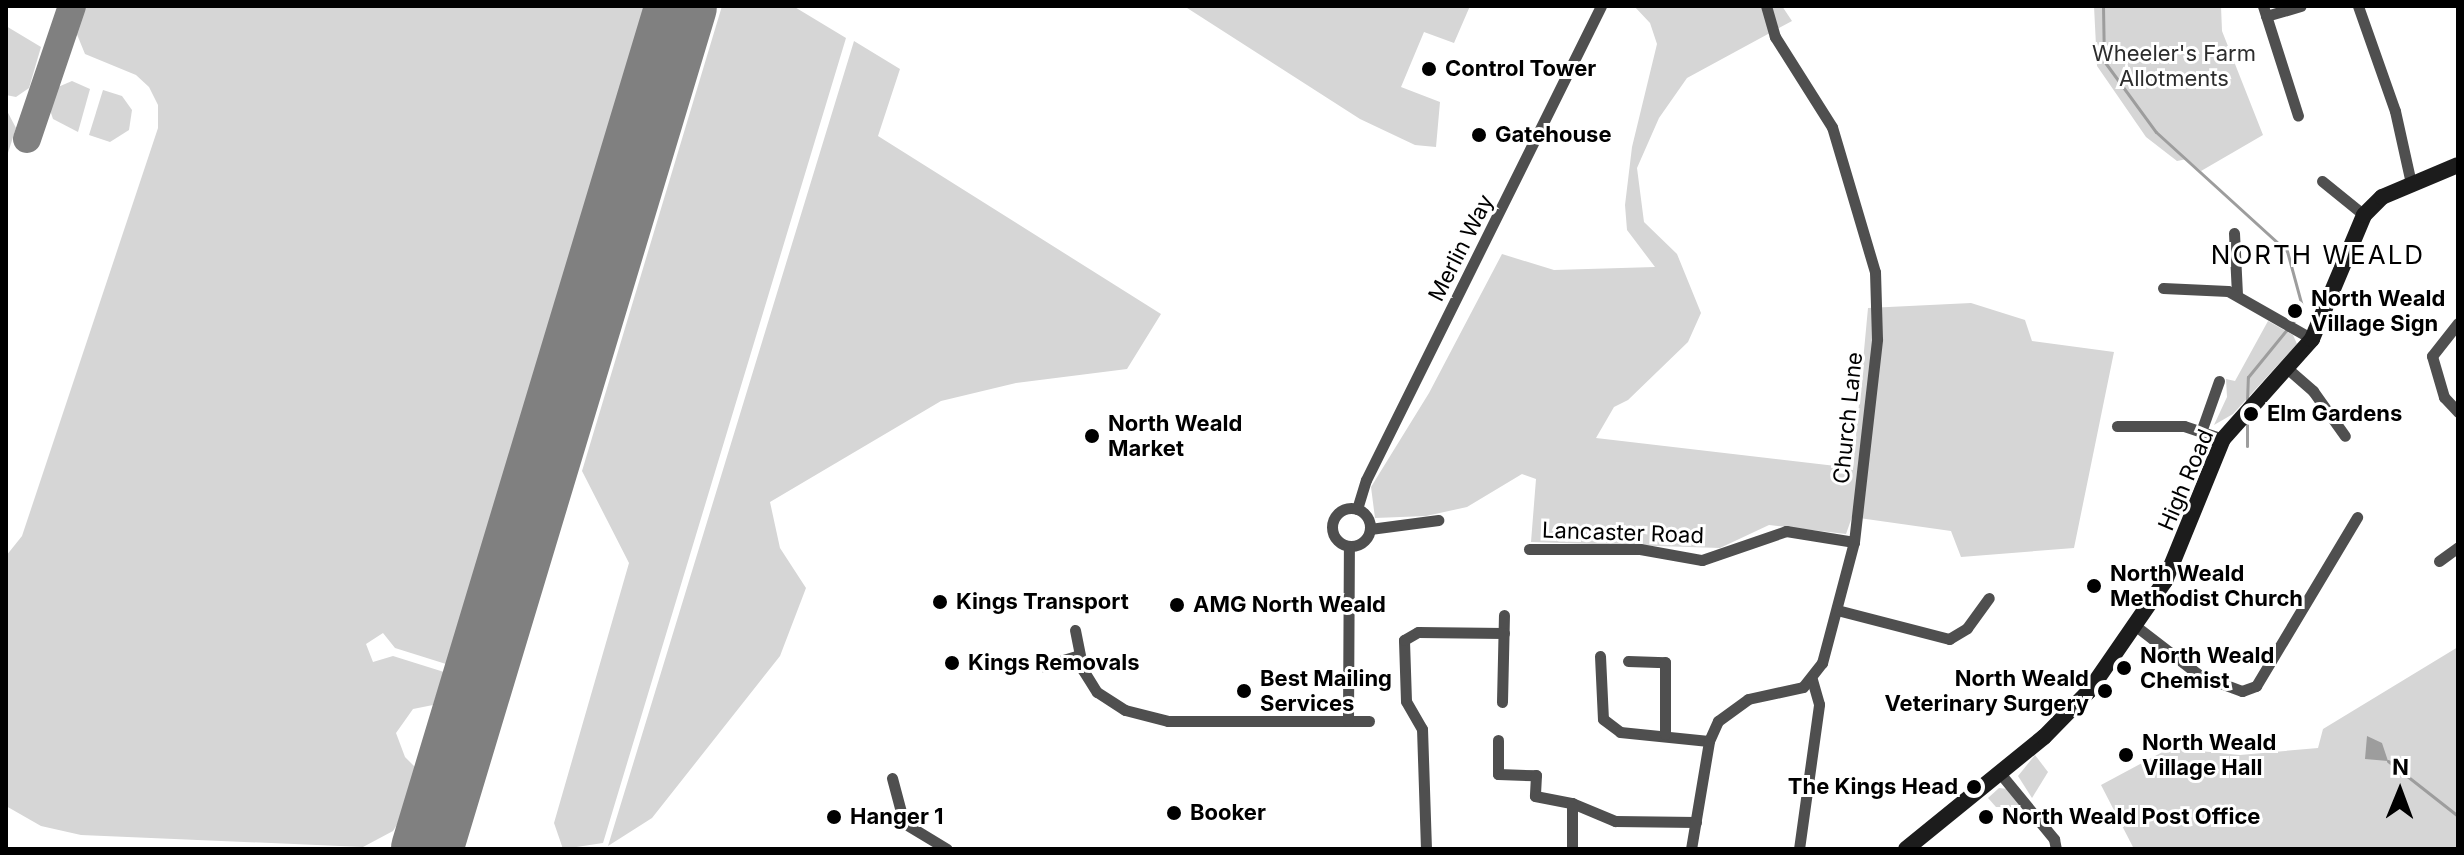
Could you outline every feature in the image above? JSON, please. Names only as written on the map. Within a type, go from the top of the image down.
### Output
[{"type":"main road","name":"High Road","points":[[1906,849],[2074,706],[2137,627],[2179,553],[2223,439],[2289,370],[2312,339],[2364,215],[2382,197],[2458,165]]},
{"type":"street","name":"Merlin Way","points":[[1357,509],[1366,480],[1601,6]]},
{"type":"street","name":"Church Lane","points":[[1766,6],[1775,37],[1832,127],[1875,272],[1877,339],[1854,542],[1837,610],[1812,679],[1819,704],[1799,849]]},
{"type":"street","points":[[2298,116],[2265,11],[2301,6]]},
{"type":"street","points":[[2358,6],[2395,111],[2411,183]]},
{"type":"street","points":[[2322,181],[2364,215]]},
{"type":"street","points":[[2234,233],[2237,295]]},
{"type":"street","points":[[2163,288],[2237,295],[2312,339]]},
{"type":"street","points":[[2458,323],[2432,356],[2444,397],[2458,412]]},
{"type":"street","points":[[2289,370],[2313,391],[2345,436]]},
{"type":"street","points":[[2202,429],[2219,381]]},
{"type":"street","points":[[2117,426],[2202,429],[2223,439]]},
{"type":"street","points":[[1357,509],[1369,519],[1370,529],[1365,540],[1349,546],[1336,537],[1333,521],[1340,511],[1357,509]]},
{"type":"street","points":[[2137,627],[2199,675],[2242,691],[2256,686],[2357,517]]},
{"type":"street","points":[[1370,529],[1438,520]]},
{"type":"street","name":"Lancaster Road","points":[[1529,549],[1640,549],[1702,560],[1786,531],[1854,542]]},
{"type":"street","points":[[1348,721],[1349,546]]},
{"type":"street","points":[[2439,561],[2458,547]]},
{"type":"street","points":[[1837,610],[1949,639],[1967,628],[1989,598]]},
{"type":"street","points":[[1502,702],[1504,615]]},
{"type":"street","points":[[1075,630],[1076,656],[1097,692],[1125,710],[1168,721],[1369,721]]},
{"type":"street","points":[[1426,849],[1422,729],[1406,701],[1404,640],[1418,632],[1504,633]]},
{"type":"street","points":[[1040,667],[1076,656]]},
{"type":"street","points":[[1600,656],[1603,719],[1620,732],[1665,734],[1709,741]]},
{"type":"street","points":[[1628,661],[1665,662],[1665,734]]},
{"type":"street","points":[[1691,849],[1709,741],[1718,721],[1748,699],[1793,692],[1812,679]]},
{"type":"street","points":[[1498,740],[1498,774],[1536,775],[1535,796],[1572,803],[1615,821],[1696,822]]},
{"type":"street","points":[[1999,772],[2054,839],[2056,849]]},
{"type":"street","points":[[892,778],[904,823],[947,849]]},
{"type":"street","points":[[1572,803],[1572,847]]},
{"type":"green space","points":[[84,6],[645,6],[446,664],[395,648],[383,633],[366,644],[373,662],[393,656],[444,672],[433,705],[413,709],[396,733],[405,757],[416,768],[403,815],[393,831],[363,847],[81,835],[41,826],[6,806],[6,556],[22,536],[158,128],[158,105],[149,87],[136,75],[85,54],[76,32]]},
{"type":"green space","points":[[722,6],[793,6],[846,38],[603,843],[563,849],[554,823],[629,563],[582,471]]},
{"type":"green space","points":[[1184,6],[1470,6],[1454,43],[1424,32],[1401,87],[1440,102],[1436,147],[1415,145],[1360,119]]},
{"type":"green space","points":[[1634,6],[1782,6],[1792,21],[1687,78],[1659,118],[1637,168],[1644,222],[1677,254],[1701,313],[1688,342],[1628,400],[1614,407],[1596,438],[1853,468],[1868,308],[1971,303],[2025,320],[2032,341],[2114,352],[2074,548],[1961,557],[1951,531],[1852,517],[1846,534],[1769,525],[1720,548],[1531,542],[1536,479],[1522,474],[1467,507],[1426,516],[1375,518],[1371,487],[1429,393],[1502,254],[1554,270],[1655,267],[1627,230],[1625,205],[1632,147],[1657,44],[1650,23]]},
{"type":"green space","name":"Wheeler's Farm Allotments","points":[[2094,6],[2221,6],[2222,31],[2263,135],[2201,171],[2187,159],[2177,161],[2146,137],[2097,66]]},
{"type":"green space","points":[[6,26],[41,47],[29,88],[16,97],[6,95]]},
{"type":"green space","points":[[854,41],[900,69],[878,136],[1161,314],[1127,369],[1016,383],[941,401],[770,502],[780,548],[806,588],[780,656],[652,818],[608,846]]},
{"type":"green space","points":[[72,81],[90,89],[78,132],[53,119],[50,110],[58,87]]},
{"type":"green space","points":[[103,90],[122,96],[132,110],[129,130],[110,142],[89,135]]},
{"type":"green space","points":[[6,109],[16,128],[6,159]]},
{"type":"green space","points":[[2268,321],[2293,335],[2297,344],[2233,414],[2214,425],[2227,397],[2226,379],[2235,381]]},
{"type":"green space","points":[[2458,647],[2458,849],[2134,849],[2101,785],[2170,748],[2240,755],[2318,748],[2323,729]]},
{"type":"green space","points":[[2035,755],[2048,772],[2032,798],[2018,776]]},
{"type":"green space","points":[[1999,788],[2008,789],[2024,807],[1996,807],[1988,798]]},
{"type":"shaded area","points":[[2367,736],[2382,743],[2388,761],[2365,759]]},
{"type":"waterway","points":[[2103,6],[2104,61],[2156,132],[2287,251],[2303,310],[2293,322]]},
{"type":"waterway","points":[[2247,402],[2248,377],[2288,328]]},
{"type":"waterway","points":[[2247,422],[2247,446]]},
{"type":"waterway","points":[[2388,761],[2458,816]]},
{"type":"taxiway","points":[[27,139],[72,6]]},
{"type":"runway","points":[[427,849],[681,6]]},
{"type":"place","name":"Control Tower","points":[[1429,69]]},
{"type":"place","name":"Gatehouse","points":[[1479,135]]},
{"type":"place","name":"North Weald Village Sign","points":[[2295,311]]},
{"type":"place","name":"Elm Gardens","points":[[2251,414]]},
{"type":"place","name":"North Weald Market","points":[[1092,436]]},
{"type":"place","name":"North Weald Methodist Church","points":[[2094,586]]},
{"type":"place","name":"Kings Transport","points":[[940,602]]},
{"type":"place","name":"AMG North Weald","points":[[1177,605]]},
{"type":"place","name":"Kings Removals","points":[[952,663]]},
{"type":"place","name":"North Weald Chemist","points":[[2124,668]]},
{"type":"place","name":"Best Mailing Services","points":[[1244,691]]},
{"type":"place","name":"North Weald Veterinary Surgery","points":[[2105,691]]},
{"type":"place","name":"North Weald Village Hall","points":[[2126,755]]},
{"type":"place","name":"The Kings Head","points":[[1974,787]]},
{"type":"place","name":"Booker","points":[[1174,813]]},
{"type":"place","name":"Hanger 1","points":[[834,817]]},
{"type":"place","name":"North Weald Post Office","points":[[1986,817]]},
{"type":"district","name":"NORTH WEALD","points":[[2318,255]]}]
